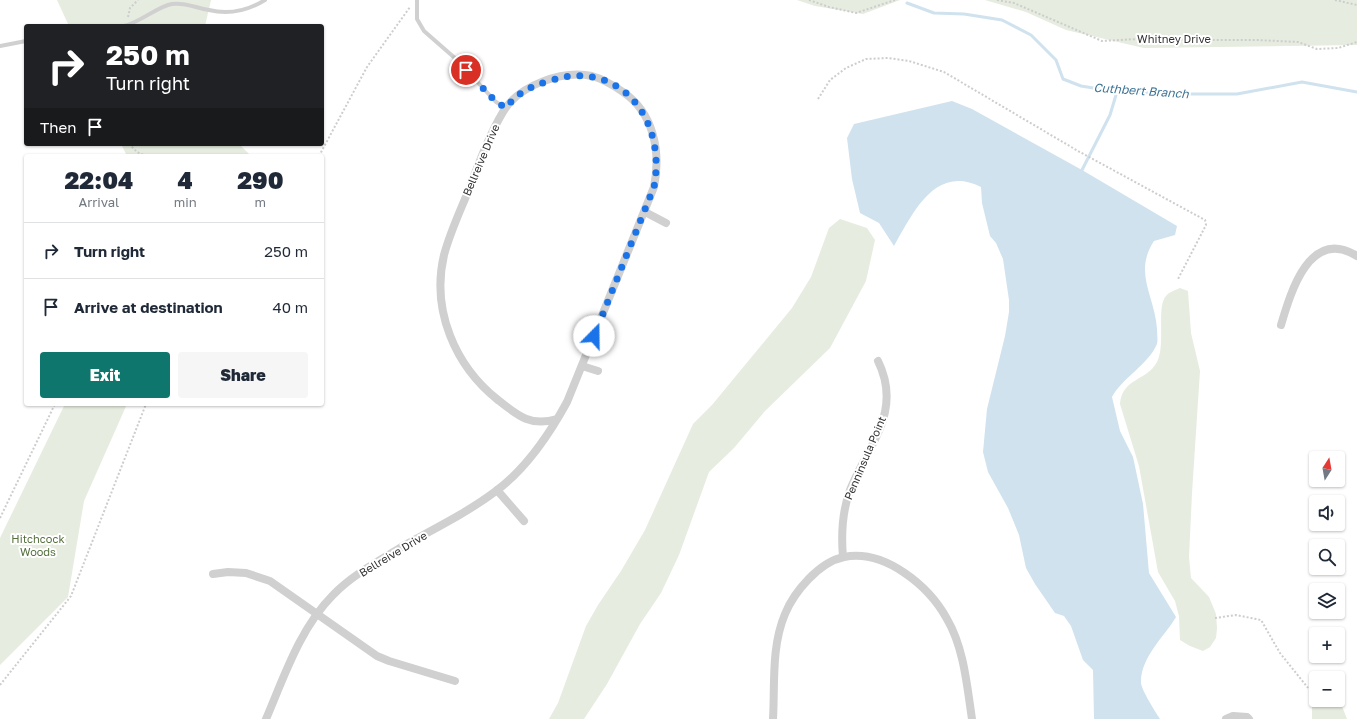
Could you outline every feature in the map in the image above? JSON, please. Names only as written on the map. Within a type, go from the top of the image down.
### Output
[{"type":"street","name":"Bellreive Drive","points":[[266,719],[304,635],[318,613],[343,585],[386,557],[476,505],[497,490],[522,466],[557,420],[582,366],[645,212],[657,175],[657,151],[651,128],[644,112],[630,97],[602,79],[572,75],[557,78],[526,89],[506,108],[488,142],[448,242],[441,277],[443,313],[452,342],[459,356],[483,388],[510,410],[534,422],[544,423],[557,420]]},
{"type":"street","points":[[645,212],[666,223]]},
{"type":"street","points":[[1281,324],[1293,290],[1304,267],[1314,256],[1328,250],[1335,249],[1349,252],[1357,256]]},
{"type":"street","name":"Penninsula Point","points":[[843,557],[842,526],[846,503],[851,489],[878,434],[887,401],[887,383],[878,361]]},
{"type":"street","points":[[582,366],[598,371]]},
{"type":"street","points":[[497,490],[524,521]]},
{"type":"street","points":[[773,719],[774,666],[778,638],[784,614],[811,576],[835,560],[843,557],[872,558],[892,566],[915,581],[933,598],[948,620],[958,645],[972,719]]},
{"type":"street","points":[[213,574],[228,572],[258,576],[270,581],[318,613],[377,656],[455,681]]},
{"type":"street","points":[[1226,719],[1233,716],[1248,717],[1249,719]]},
{"type":"lane","points":[[130,24],[169,5],[186,4],[222,12],[250,9],[265,0]]},
{"type":"lane","points":[[417,0],[417,19],[424,31],[466,70],[496,102],[506,108]]},
{"type":"lane","points":[[0,46],[24,41]]},
{"type":"path","points":[[126,24],[130,8],[138,0]]},
{"type":"path","points":[[809,0],[829,7],[856,13],[895,0]]},
{"type":"path","name":"Whitney Drive","points":[[997,0],[1014,3],[1102,40],[1155,38],[1179,40],[1257,40],[1298,42],[1317,49],[1338,48],[1357,42]]},
{"type":"path","points":[[1335,0],[1357,5]]},
{"type":"path","points":[[320,154],[367,67],[403,15],[412,5]]},
{"type":"path","points":[[818,99],[830,80],[846,68],[866,59],[888,58],[909,61],[944,72],[1078,151],[1205,220],[1206,225],[1178,279]]},
{"type":"path","points":[[131,146],[142,154]]},
{"type":"path","points":[[0,518],[54,406]]},
{"type":"path","points":[[0,685],[71,596],[145,406]]},
{"type":"path","points":[[1215,618],[1236,614],[1261,620],[1280,653],[1308,688]]},
{"type":"green space","points":[[57,0],[211,0],[205,24],[68,24]]},
{"type":"green space","points":[[797,0],[900,0],[863,14],[815,6]]},
{"type":"green space","points":[[985,0],[1357,0],[1357,45],[1144,48],[1066,30],[1026,12]]},
{"type":"green space","points":[[122,146],[241,146],[249,154],[126,154]]},
{"type":"green space","points":[[840,219],[867,228],[875,240],[866,281],[830,348],[765,411],[734,448],[709,472],[679,555],[661,593],[640,624],[607,684],[584,719],[549,719],[558,703],[586,626],[645,530],[693,424],[712,405],[792,308],[811,277],[829,228]]},
{"type":"green space","points":[[1180,288],[1188,291],[1191,333],[1200,371],[1189,557],[1191,578],[1209,597],[1216,614],[1217,628],[1216,638],[1210,647],[1203,651],[1180,640],[1179,616],[1175,601],[1158,572],[1139,466],[1120,404],[1125,389],[1153,368],[1157,362],[1161,346],[1161,317],[1163,301],[1167,295]]},
{"type":"green space","name":"Hitchcock Woods","points":[[64,406],[126,406],[84,501],[68,597],[0,665],[0,538]]},
{"type":"green space","points":[[1312,707],[1342,707],[1347,719],[1312,719]]},
{"type":"water","points":[[952,101],[972,109],[1082,170],[1177,226],[1175,235],[1154,241],[1148,253],[1145,264],[1147,285],[1157,329],[1157,344],[1148,358],[1122,383],[1112,397],[1120,431],[1133,457],[1143,504],[1149,573],[1176,617],[1148,656],[1142,674],[1142,687],[1160,719],[1094,719],[1093,670],[1083,660],[1071,626],[1064,616],[1055,613],[1026,568],[1019,535],[1008,508],[988,472],[983,452],[987,409],[1005,336],[1009,312],[1009,300],[1003,259],[996,243],[990,236],[982,203],[981,187],[965,182],[951,182],[938,187],[927,196],[918,207],[894,246],[879,223],[860,213],[852,179],[847,138],[854,124]]},
{"type":"waterway","name":"Cuthbert Branch","points":[[907,3],[934,13],[964,14],[1002,20],[1031,35],[1056,60],[1063,79],[1081,86],[1112,91],[1170,94],[1237,94],[1302,82],[1357,92]]},
{"type":"waterway","points":[[1081,172],[1110,115],[1116,95],[1112,91]]},
{"type":"route","points":[[466,70],[496,102],[506,108],[511,101],[526,89],[557,78],[582,75],[602,79],[611,84],[630,97],[644,112],[655,139],[658,163],[657,175],[637,232],[594,336]]}]
